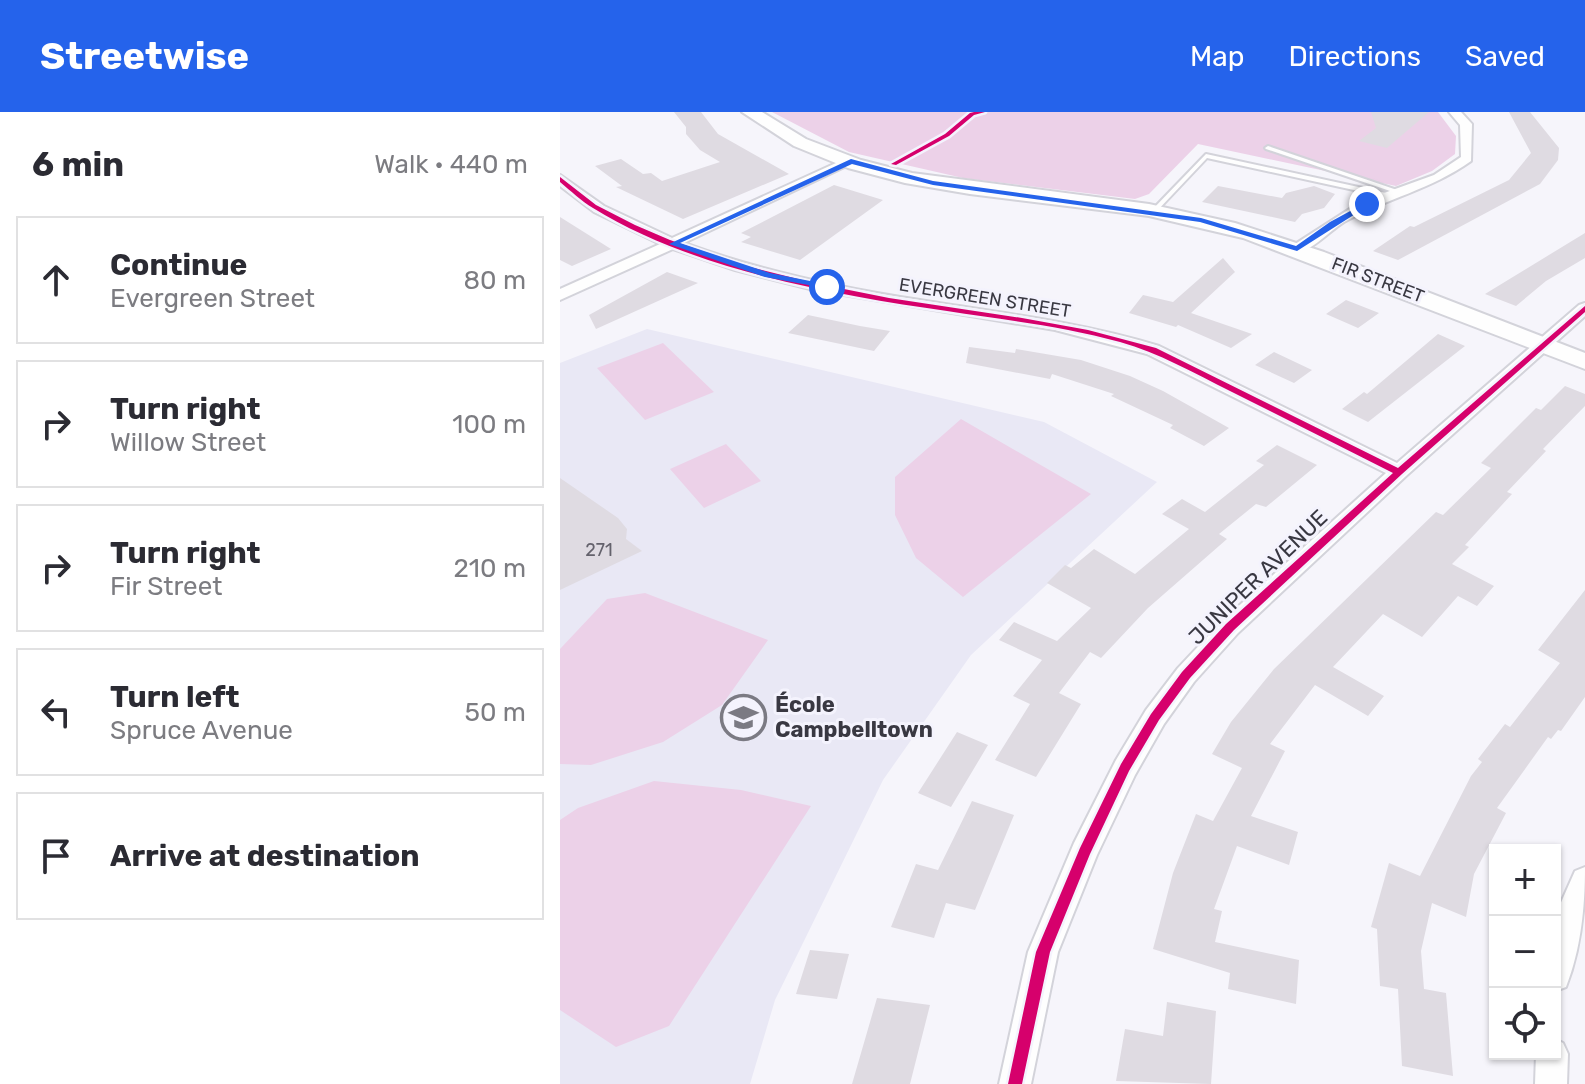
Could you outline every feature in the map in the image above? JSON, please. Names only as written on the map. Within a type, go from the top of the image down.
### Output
[{"type":"street","name":"FIR STREET","points":[[750,112],[783,132],[851,161],[957,187],[1153,212],[1225,226],[1297,249],[1585,362]]},
{"type":"street","points":[[1297,249],[1333,223],[1392,194],[1439,178],[1467,158],[1466,124],[1455,112]]},
{"type":"street","points":[[560,295],[851,161]]},
{"type":"street","name":"EVERGREEN STREET","points":[[560,179],[597,208],[673,244],[768,275],[890,300],[1035,321],[1115,337],[1153,350],[1399,472]]},
{"type":"street","name":"JUNIPER AVENUE","points":[[1015,1084],[1043,952],[1084,852],[1125,768],[1155,717],[1186,675],[1230,627],[1585,308]]},
{"type":"street","points":[[1561,950],[1568,920],[1585,880]]},
{"type":"street","points":[[1551,1084],[1552,1060]]},
{"type":"lane","points":[[1268,148],[1392,194]]},
{"type":"lane","points":[[1153,212],[1206,156],[1392,194]]},
{"type":"shaded area","points":[[772,112],[1438,112],[1456,136],[1455,154],[1432,171],[1396,186],[1198,144],[1149,194],[1135,199],[963,178],[849,152]]},
{"type":"shaded area","name":"École Campbelltown","points":[[647,329],[1044,422],[1157,482],[971,655],[883,780],[775,1000],[750,1084],[560,1084],[560,363]]},
{"type":"shaded area","points":[[663,343],[714,392],[645,420],[597,368]]},
{"type":"shaded area","points":[[961,419],[1091,494],[963,597],[916,558],[895,515],[895,477]]},
{"type":"shaded area","points":[[726,444],[761,481],[704,508],[670,469]]},
{"type":"shaded area","points":[[645,593],[768,640],[722,705],[663,742],[591,765],[560,764],[560,649],[607,599]]},
{"type":"shaded area","points":[[654,781],[741,790],[811,806],[669,1026],[616,1047],[560,1010],[560,820],[578,808]]},
{"type":"building","points":[[674,112],[701,112],[718,134],[789,174],[683,219],[616,187],[622,186],[595,166],[621,159],[643,174],[651,173],[662,181],[720,162],[700,150],[686,134],[686,127]]},
{"type":"building","points":[[1371,112],[1429,112],[1387,148],[1359,141],[1376,128]]},
{"type":"building","points":[[1509,112],[1530,112],[1559,148],[1558,160],[1540,184],[1398,260],[1373,251],[1410,226],[1414,227],[1509,180],[1531,153]]},
{"type":"building","points":[[834,185],[883,200],[800,260],[741,242],[751,237],[741,233]]},
{"type":"building","points":[[1218,186],[1282,198],[1286,193],[1314,186],[1335,194],[1324,208],[1302,214],[1295,222],[1202,202]]},
{"type":"building","points":[[560,217],[611,249],[572,266],[560,260]]},
{"type":"building","points":[[1585,233],[1585,258],[1546,281],[1516,306],[1485,294]]},
{"type":"building","points":[[1223,258],[1235,272],[1191,313],[1252,334],[1231,348],[1178,325],[1176,327],[1129,313],[1143,295],[1173,302]]},
{"type":"building","points":[[667,272],[698,283],[596,329],[589,315]]},
{"type":"building","points":[[1346,300],[1379,313],[1358,328],[1326,314]]},
{"type":"building","points":[[808,315],[890,331],[874,351],[788,333]]},
{"type":"building","points":[[1438,334],[1465,346],[1368,422],[1342,409],[1364,392],[1367,394]]},
{"type":"building","points":[[969,347],[1015,353],[1016,349],[1081,360],[1163,391],[1229,428],[1204,446],[1170,428],[1173,425],[1111,396],[1114,394],[1052,374],[1050,379],[966,363]]},
{"type":"building","points":[[1274,352],[1312,370],[1294,383],[1255,365]]},
{"type":"building","points":[[1565,386],[1585,394],[1585,406],[1543,449],[1546,451],[1507,492],[1512,494],[1465,545],[1469,547],[1452,564],[1494,586],[1477,606],[1458,596],[1422,637],[1383,614],[1333,667],[1384,696],[1368,716],[1315,685],[1270,744],[1285,751],[1251,816],[1298,832],[1289,865],[1237,846],[1214,909],[1222,911],[1215,942],[1299,960],[1296,1004],[1228,989],[1230,973],[1153,949],[1173,873],[1196,814],[1213,821],[1242,768],[1212,754],[1231,722],[1274,669],[1436,512],[1443,515],[1491,468],[1481,463],[1536,408],[1541,410]]},
{"type":"building","points":[[1277,445],[1317,465],[1266,507],[1256,504],[1219,534],[1227,539],[1148,608],[1101,658],[1090,652],[1059,693],[1081,704],[1036,777],[995,760],[1030,704],[1013,696],[1042,660],[999,640],[1014,622],[1057,641],[1091,608],[1047,583],[1065,565],[1071,568],[1094,549],[1135,574],[1189,529],[1162,514],[1182,499],[1205,512],[1264,465],[1256,461]]},
{"type":"building","points":[[560,478],[618,518],[627,529],[626,539],[642,551],[560,590]]},
{"type":"building","points":[[1585,590],[1585,697],[1561,731],[1558,730],[1551,739],[1548,737],[1497,808],[1506,813],[1474,874],[1466,917],[1432,903],[1421,951],[1424,989],[1446,993],[1453,1076],[1402,1066],[1398,989],[1380,986],[1377,929],[1371,927],[1389,863],[1420,876],[1471,776],[1482,762],[1478,759],[1505,724],[1510,727],[1560,663],[1538,650]]},
{"type":"building","points":[[957,732],[988,745],[951,807],[918,793]]},
{"type":"building","points":[[972,801],[1014,815],[975,910],[946,903],[934,938],[891,927],[916,864],[938,870]]},
{"type":"building","points":[[810,950],[849,954],[837,999],[796,994]]},
{"type":"building","points":[[877,998],[930,1005],[910,1084],[852,1084]]},
{"type":"building","points":[[1167,1002],[1216,1011],[1211,1084],[1116,1081],[1125,1029],[1163,1036]]},
{"type":"cycle path","points":[[894,164],[947,135],[972,114],[982,112]]},
{"type":"cycle path","points":[[560,179],[594,206],[633,227],[740,266],[889,300],[1088,332],[1153,350],[1399,472]]},
{"type":"cycle path","points":[[1015,1084],[1043,952],[1084,852],[1125,768],[1155,717],[1186,675],[1230,627],[1585,308]]},
{"type":"place","name":"École Campbelltown","points":[[744,717]]},
{"type":"route","points":[[827,287],[768,275],[673,244],[851,161],[933,183],[1119,206],[1201,220],[1297,249],[1333,223],[1367,204]]}]
